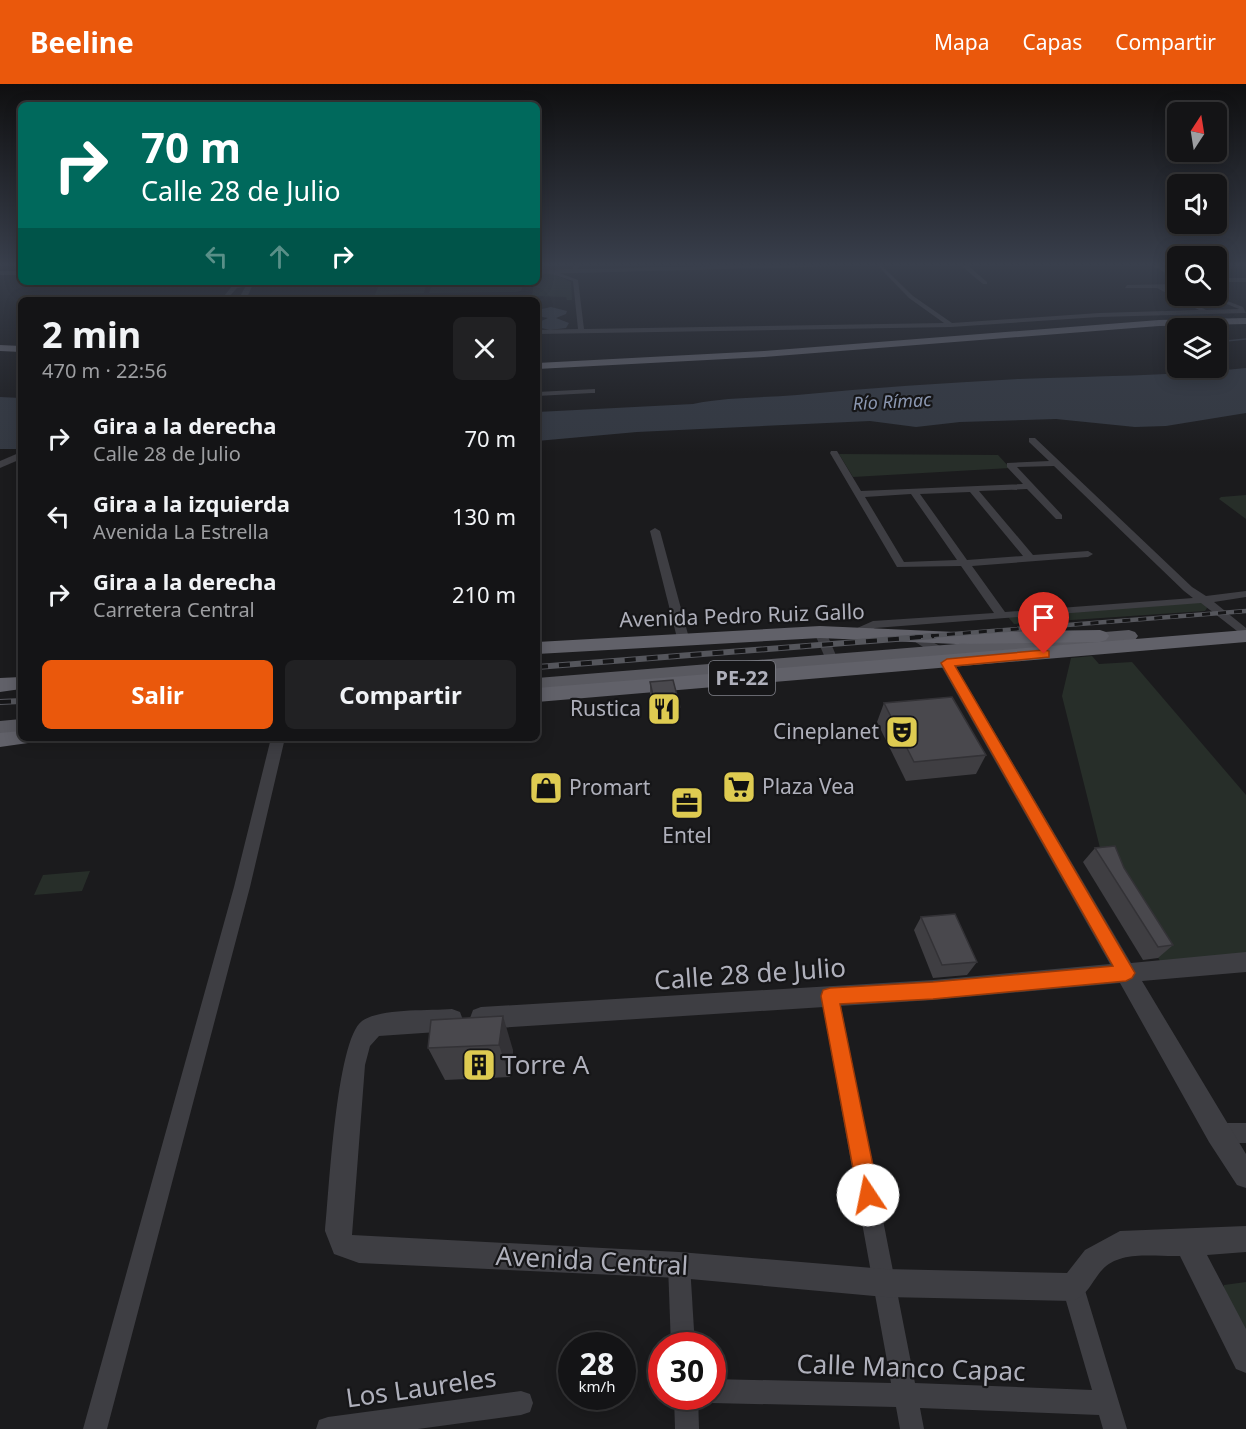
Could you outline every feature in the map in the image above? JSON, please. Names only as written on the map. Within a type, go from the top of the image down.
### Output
[{"type":"highway","points":[[540,359],[697,353],[1037,327]]},
{"type":"highway","points":[[540,366],[764,354],[1111,327]]},
{"type":"highway","points":[[0,340],[18,342]]},
{"type":"highway","points":[[0,348],[18,349]]},
{"type":"highway","points":[[947,662],[1244,630]]},
{"type":"highway","name":"PE-22","points":[[1129,636],[1244,630]]},
{"type":"highway","name":"Avenida Pedro Ruiz Gallo","points":[[540,648],[820,632],[999,639],[1129,636]]},
{"type":"highway","name":"PE-22","points":[[540,695],[704,681],[793,685],[947,662]]},
{"type":"highway","points":[[0,685],[18,683]]},
{"type":"highway","points":[[0,740],[18,738]]},
{"type":"main road","points":[[540,685],[832,660],[947,662],[1129,636]]},
{"type":"main road","points":[[0,728],[18,726]]},
{"type":"street","points":[[581,327],[581,331]]},
{"type":"street","points":[[540,332],[842,327]]},
{"type":"street","points":[[540,394],[592,391]]},
{"type":"street","points":[[1032,440],[1188,589],[1244,630]]},
{"type":"street","points":[[834,453],[901,565],[1089,554]]},
{"type":"street","points":[[0,465],[18,456]]},
{"type":"street","points":[[1055,463],[1010,465],[1059,518]]},
{"type":"street","points":[[860,494],[1030,486]]},
{"type":"street","points":[[972,488],[1029,557]]},
{"type":"street","points":[[913,491],[1001,614]]},
{"type":"street","points":[[655,531],[683,638]]},
{"type":"street","points":[[859,632],[873,624],[1246,594]]},
{"type":"street","points":[[820,632],[832,660]]},
{"type":"street","points":[[913,636],[947,662],[1218,1133],[1246,1176]]},
{"type":"street","points":[[95,1429],[242,887],[277,741]]},
{"type":"street","name":"Calle 28 de Julio","points":[[377,1025],[933,990],[1246,962]]},
{"type":"street","points":[[830,996],[912,1429]]},
{"type":"street","name":"Avenida Central","points":[[377,1025],[370,1028],[360,1040],[354,1065],[338,1231],[343,1245],[359,1250],[679,1265],[885,1284],[1072,1287]]},
{"type":"street","points":[[1218,1133],[1246,1133]]},
{"type":"street","points":[[1116,1429],[1072,1287],[1094,1259],[1120,1244],[1246,1239]]},
{"type":"street","points":[[1187,1243],[1246,1359]]},
{"type":"street","points":[[679,1265],[682,1332]]},
{"type":"street","name":"Calle Manco Capac","points":[[726,1391],[906,1395],[1108,1403]]},
{"type":"street","name":"Los Laureles","points":[[328,1429],[387,1425],[521,1403]]},
{"type":"street","points":[[686,1410],[687,1429]]},
{"type":"shaded area","points":[[839,454],[998,455],[1010,468],[853,477]]},
{"type":"shaded area","points":[[1246,495],[1246,519],[1219,499],[1221,497]]},
{"type":"shaded area","points":[[1203,602],[1209,605],[1205,611],[1014,624],[1008,617]]},
{"type":"shaded area","points":[[1092,656],[1099,664],[1132,662],[1246,795],[1246,956],[1162,964],[1111,882],[1103,860],[1062,696],[1071,658]]},
{"type":"shaded area","points":[[90,871],[82,891],[34,895],[43,875]]},
{"type":"shaded area","points":[[1246,1282],[1246,1342],[1223,1297],[1224,1285]]},
{"type":"water","points":[[540,327],[567,327],[566,328],[550,330]]},
{"type":"water","name":"Río Rímac","points":[[1246,368],[1246,413],[1166,426],[1135,427],[1056,419],[960,422],[916,427],[870,421],[637,432],[540,441],[540,412],[693,404],[732,399],[963,382],[1167,374],[1167,378],[1227,378],[1227,370]]},
{"type":"water","points":[[0,397],[18,398],[18,449],[0,449]]},
{"type":"building","points":[[673,680],[680,707],[656,709],[650,682]]},
{"type":"building","points":[[952,697],[986,755],[914,762],[884,703]]},
{"type":"building","points":[[1115,846],[1124,868],[1173,945],[1158,947],[1095,848]]},
{"type":"building","points":[[955,914],[977,962],[942,965],[921,917]]},
{"type":"building","points":[[503,1016],[499,1045],[428,1048],[431,1020]]},
{"type":"waterway","points":[[1227,341],[1246,339]]},
{"type":"railway","points":[[915,637],[1246,611]]},
{"type":"railway","points":[[540,667],[934,636]]},
{"type":"railway","points":[[0,702],[18,701]]},
{"type":"place","name":"Rustica","points":[[664,709]]},
{"type":"place","name":"Cineplanet","points":[[902,732]]},
{"type":"place","name":"Plaza Vea","points":[[739,787]]},
{"type":"place","name":"Promart","points":[[546,788]]},
{"type":"place","name":"Entel","points":[[687,803]]},
{"type":"place","name":"Torre A","points":[[479,1065]]},
{"type":"route","points":[[868,1195],[830,996],[933,990],[1126,973],[947,663],[1044,654]]}]
